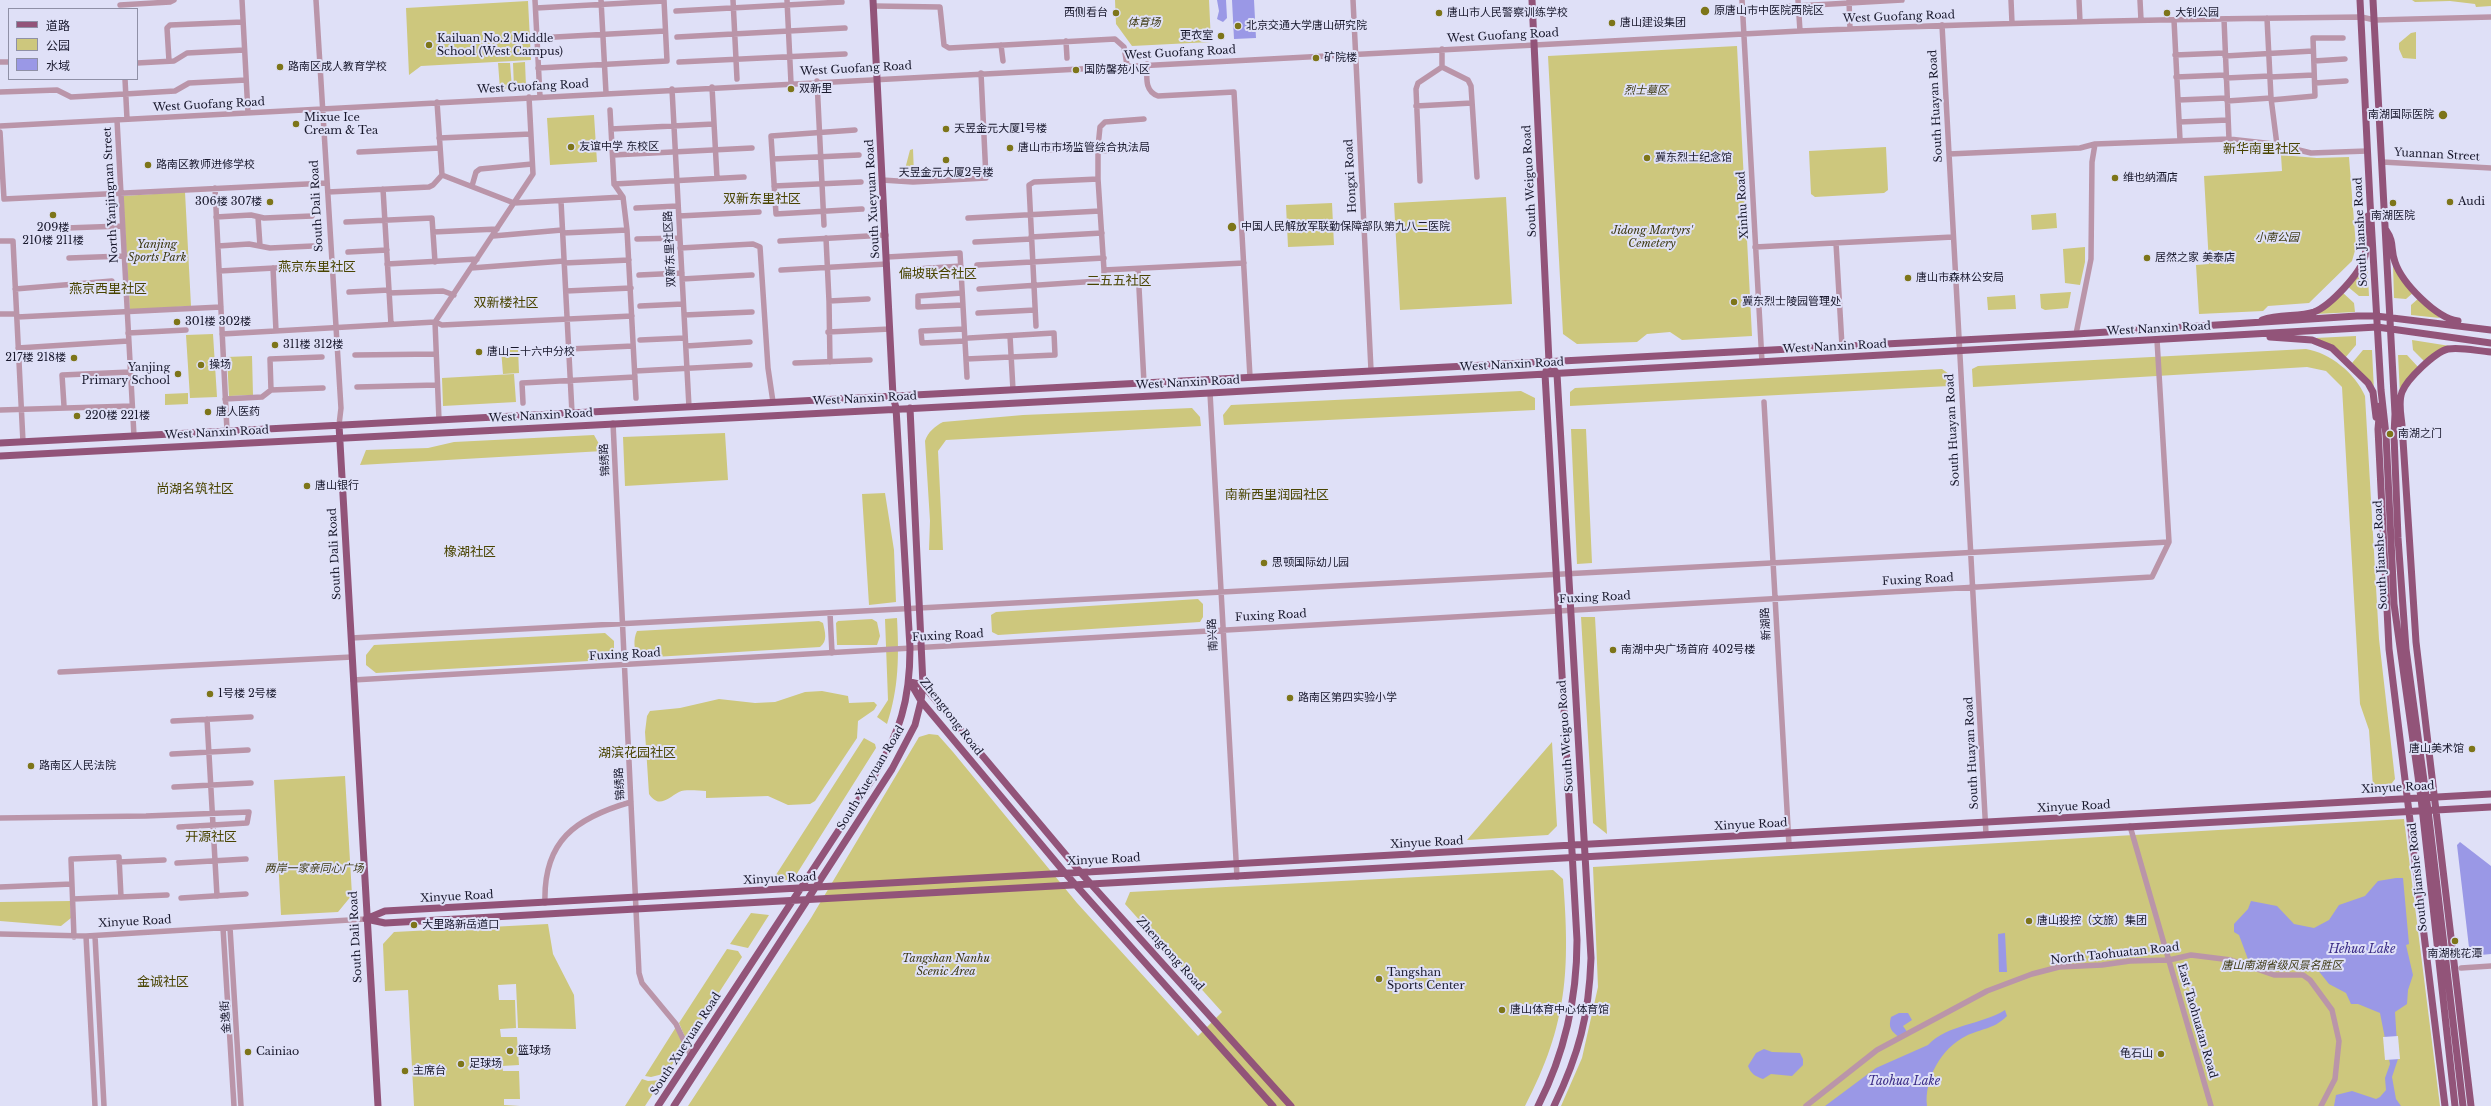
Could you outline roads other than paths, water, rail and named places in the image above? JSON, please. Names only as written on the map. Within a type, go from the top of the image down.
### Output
[{"type":"main road","name":"South Weiguo Road","points":[[1532,0],[1549,362],[1545,374],[1577,940],[1575,996],[1562,1048],[1538,1106]]},
{"type":"main road","name":"South Jianshe Road","points":[[2360,0],[2376,316],[2381,390],[2386,435],[2394,604],[2424,797]]},
{"type":"main road","name":"South Jianshe Road","points":[[2373,0],[2395,414],[2394,435],[2402,610],[2424,797],[2455,1106]]},
{"type":"main road","name":"South Xueyuan Road","points":[[658,1106],[884,758],[896,736],[906,707],[910,682],[910,648],[896,408],[893,396],[874,3]]},
{"type":"main road","points":[[2254,323],[2277,315],[2314,312],[2331,301],[2357,272],[2363,261],[2370,202]]},
{"type":"main road","points":[[2386,230],[2393,239],[2394,260],[2398,269],[2432,309],[2450,320],[2491,330]]},
{"type":"main road","name":"West Nanxin Road","points":[[0,444],[1371,370],[2076,334],[2376,316],[2491,330]]},
{"type":"main road","name":"West Nanxin Road","points":[[0,456],[896,408],[1210,393],[1959,352],[2377,327],[2491,343]]},
{"type":"main road","points":[[2258,334],[2282,339],[2312,340],[2332,348],[2368,383],[2373,392],[2378,429],[2386,616],[2446,1106]]},
{"type":"main road","points":[[2471,1106],[2436,797],[2416,642],[2400,401],[2402,392],[2409,380],[2442,351],[2461,348],[2491,352]]},
{"type":"main road","points":[[1549,362],[1557,374]]},
{"type":"main road","name":"South Weiguo Road","points":[[1554,1106],[1577,1051],[1588,1011],[1591,958],[1557,374]]},
{"type":"main road","points":[[2378,429],[2381,390]]},
{"type":"main road","points":[[893,396],[910,408]]},
{"type":"main road","name":"South Xueyuan Road","points":[[674,1106],[816,888],[905,746],[915,725],[922,701],[923,685],[910,408]]},
{"type":"main road","points":[[2395,414],[2403,440]]},
{"type":"main road","name":"South Dali Road","points":[[339,425],[366,919],[378,1106]]},
{"type":"main road","name":"Zhengtong Road","points":[[910,682],[923,685],[1082,873],[1290,1106]]},
{"type":"main road","name":"Zhengtong Road","points":[[910,682],[922,701],[1065,873],[1273,1106]]},
{"type":"main road","name":"Xinyue Road","points":[[366,919],[385,911],[2491,794]]},
{"type":"main road","name":"Xinyue Road","points":[[366,919],[385,923],[2491,807]]},
{"type":"main road","name":"South Jianshe Road","points":[[2425,810],[2463,1106]]},
{"type":"main road","points":[[2130,815],[2130,826]]},
{"type":"main road","points":[[1194,1017],[1202,1006]]},
{"type":"street","points":[[120,5],[170,2],[174,0]]},
{"type":"street","points":[[242,0],[248,113]]},
{"type":"street","name":"South Dali Road","points":[[316,0],[341,408],[339,425]]},
{"type":"street","points":[[535,0],[540,97]]},
{"type":"street","points":[[733,0],[737,79]]},
{"type":"street","name":"Hongxi Road","points":[[1353,0],[1371,370]]},
{"type":"street","name":"Xinhu Road","points":[[1742,0],[1762,362]]},
{"type":"street","points":[[1761,8],[1798,3],[1902,0]]},
{"type":"street","points":[[2011,0],[2012,23]]},
{"type":"street","points":[[2079,0],[2080,22]]},
{"type":"street","points":[[2140,0],[2142,20]]},
{"type":"street","points":[[536,8],[601,2],[664,1],[666,31],[667,61],[538,68]]},
{"type":"street","points":[[601,2],[606,93]]},
{"type":"street","points":[[787,2],[791,83]]},
{"type":"street","points":[[676,11],[734,8],[787,2],[842,2]]},
{"type":"street","points":[[1849,2],[1850,29]]},
{"type":"street","points":[[874,3],[940,7],[944,45],[948,48],[1115,39],[1124,47],[1127,65]]},
{"type":"street","points":[[1798,3],[1800,31]]},
{"type":"street","name":"West Guofang Road","points":[[0,126],[817,81],[1800,31],[1942,25],[2142,20],[2361,17],[2374,20],[2491,17]]},
{"type":"street","points":[[2268,18],[2271,99],[2277,145]]},
{"type":"street","points":[[2224,19],[2229,139]]},
{"type":"street","points":[[2174,20],[2180,140]]},
{"type":"street","points":[[169,61],[167,28],[170,25],[243,22]]},
{"type":"street","name":"South Huayan Road","points":[[1942,25],[1986,834]]},
{"type":"street","points":[[677,37],[845,28]]},
{"type":"street","points":[[537,38],[666,31]]},
{"type":"street","points":[[2178,100],[2312,98],[2315,94],[2313,38],[2343,38]]},
{"type":"street","points":[[1066,41],[1067,58]]},
{"type":"street","points":[[1001,45],[1003,61]]},
{"type":"street","points":[[1442,49],[1442,67]]},
{"type":"street","points":[[138,63],[169,61],[187,53],[244,50]]},
{"type":"street","points":[[2175,55],[2313,51]]},
{"type":"street","points":[[679,62],[845,54]]},
{"type":"street","points":[[2314,61],[2345,59]]},
{"type":"street","points":[[1147,64],[1148,88],[1151,94],[1158,96],[1234,92],[1250,377]]},
{"type":"street","points":[[1442,67],[1468,80],[1472,103],[1476,176]]},
{"type":"street","points":[[1420,181],[1416,106],[1418,83],[1442,67]]},
{"type":"street","points":[[882,180],[913,182],[986,178],[980,73]]},
{"type":"street","points":[[2176,77],[2314,75]]},
{"type":"street","points":[[124,80],[127,119]]},
{"type":"street","points":[[0,92],[57,90],[71,96],[125,94],[175,91],[188,83],[246,80]]},
{"type":"street","points":[[817,81],[824,225]]},
{"type":"street","points":[[2315,83],[2346,81]]},
{"type":"street","points":[[712,87],[717,178]]},
{"type":"street","name":"双新东里社区路","points":[[672,89],[689,407]]},
{"type":"street","points":[[439,420],[435,322],[533,174],[529,97]]},
{"type":"street","points":[[328,192],[429,187],[434,185],[442,175],[436,102]]},
{"type":"street","points":[[1416,106],[1472,103]]},
{"type":"street","points":[[610,110],[614,184],[626,204],[636,398]]},
{"type":"street","name":"North Yanjingnan Street","points":[[117,120],[134,436]]},
{"type":"street","points":[[979,289],[1099,281],[1104,277],[1098,179],[1100,127],[1105,122],[1144,120]]},
{"type":"street","points":[[2179,122],[2228,120]]},
{"type":"street","points":[[611,129],[714,124]]},
{"type":"street","points":[[855,130],[772,136],[776,214],[862,209]]},
{"type":"street","points":[[0,132],[2,200],[327,183]]},
{"type":"street","points":[[439,138],[531,134]]},
{"type":"street","points":[[1949,154],[2080,148],[2095,144],[2229,139],[2277,145],[2311,153],[2367,151]]},
{"type":"street","points":[[2076,334],[2091,259],[2092,162],[2095,144]]},
{"type":"street","points":[[359,152],[440,148]]},
{"type":"street","points":[[613,155],[752,148]]},
{"type":"street","points":[[1045,150],[1142,149]]},
{"type":"street","points":[[773,159],[859,155]]},
{"type":"street","name":"Yuannan Street","points":[[2382,162],[2491,168]]},
{"type":"street","points":[[472,186],[476,172],[480,169],[532,164]]},
{"type":"street","points":[[442,175],[514,203],[623,197]]},
{"type":"street","points":[[614,184],[744,177]]},
{"type":"street","points":[[1036,326],[1028,190],[1034,182],[1098,179]]},
{"type":"street","points":[[774,186],[861,182]]},
{"type":"street","points":[[215,188],[227,431]]},
{"type":"street","points":[[383,189],[391,324]]},
{"type":"street","points":[[561,201],[572,413]]},
{"type":"street","points":[[636,208],[678,206]]},
{"type":"street","points":[[968,218],[1100,211]]},
{"type":"street","points":[[679,216],[759,212]]},
{"type":"street","points":[[216,217],[251,215],[258,217],[312,216]]},
{"type":"street","points":[[258,217],[260,246]]},
{"type":"street","points":[[346,222],[432,218],[435,262]]},
{"type":"street","points":[[66,228],[122,226]]},
{"type":"street","points":[[433,232],[497,229]]},
{"type":"street","points":[[493,236],[627,230]]},
{"type":"street","points":[[975,242],[1102,233]]},
{"type":"street","points":[[780,241],[886,235]]},
{"type":"street","points":[[1755,247],[1953,237]]},
{"type":"street","points":[[637,240],[680,238]]},
{"type":"street","points":[[826,238],[830,362]]},
{"type":"street","points":[[0,241],[13,241],[23,442]]},
{"type":"street","points":[[1836,243],[1842,346]]},
{"type":"street","points":[[218,246],[249,244],[270,248],[313,246]]},
{"type":"street","points":[[680,248],[753,244],[760,247],[768,368],[773,402]]},
{"type":"street","points":[[348,252],[386,250]]},
{"type":"street","points":[[781,270],[827,267],[960,253],[964,329],[967,340],[967,377]]},
{"type":"street","points":[[69,258],[124,256]]},
{"type":"street","points":[[978,265],[1104,258]]},
{"type":"street","points":[[387,264],[477,259]]},
{"type":"street","points":[[471,268],[564,262],[629,260]]},
{"type":"street","points":[[1104,270],[1244,263]]},
{"type":"street","points":[[219,271],[330,265]]},
{"type":"street","points":[[916,268],[961,266]]},
{"type":"street","points":[[273,268],[276,331]]},
{"type":"street","points":[[1138,269],[1144,383]]},
{"type":"street","points":[[639,275],[752,275]]},
{"type":"street","points":[[15,289],[112,281]]},
{"type":"street","points":[[566,291],[630,288]]},
{"type":"street","points":[[349,292],[443,291],[454,295]]},
{"type":"street","points":[[962,293],[918,296],[918,307],[963,305]]},
{"type":"street","points":[[829,301],[868,299]]},
{"type":"street","points":[[640,306],[683,304]]},
{"type":"street","points":[[0,314],[17,316],[221,307]]},
{"type":"street","points":[[978,313],[1035,310]]},
{"type":"street","points":[[684,315],[752,312]]},
{"type":"street","points":[[222,334],[435,322],[442,325],[632,316]]},
{"type":"street","points":[[828,332],[890,329]]},
{"type":"street","points":[[964,329],[921,331],[922,343],[1054,333],[1055,355],[966,360]]},
{"type":"street","points":[[128,333],[186,330]]},
{"type":"street","points":[[1010,336],[1013,390]]},
{"type":"street","points":[[640,340],[685,338]]},
{"type":"street","points":[[18,348],[128,340]]},
{"type":"street","name":"Fuxing Road","points":[[353,680],[624,666],[1223,629],[2152,577],[2169,542],[2157,340]]},
{"type":"street","points":[[686,346],[750,342]]},
{"type":"street","points":[[569,349],[633,346]]},
{"type":"street","points":[[355,355],[436,354]]},
{"type":"street","points":[[271,390],[270,359],[322,357]]},
{"type":"street","points":[[795,364],[870,360]]},
{"type":"street","points":[[635,370],[750,365]]},
{"type":"street","points":[[64,406],[62,375],[130,372]]},
{"type":"street","points":[[524,403],[522,383],[635,377]]},
{"type":"street","points":[[356,387],[437,385]]},
{"type":"street","points":[[225,399],[262,397],[271,390],[323,388]]},
{"type":"street","name":"南兴路","points":[[1210,393],[1237,877]]},
{"type":"street","name":"新湖路","points":[[1764,402],[1789,846]]},
{"type":"street","points":[[0,410],[64,406],[132,406]]},
{"type":"street","name":"锦绣路","points":[[613,423],[639,973],[642,983],[676,1024],[691,1056]]},
{"type":"street","points":[[351,638],[1221,592],[1556,576],[1773,562],[2169,542]]},
{"type":"street","points":[[830,613],[832,653]]},
{"type":"street","points":[[60,672],[352,657]]},
{"type":"street","points":[[173,721],[251,717]]},
{"type":"street","points":[[207,719],[217,896]]},
{"type":"street","points":[[172,754],[248,750]]},
{"type":"street","points":[[174,787],[251,783]]},
{"type":"street","points":[[545,903],[545,874],[556,847],[577,826],[591,817],[631,802]]},
{"type":"street","points":[[0,818],[249,812],[247,823],[180,827]]},
{"type":"street","name":"East Taohuatan Road","points":[[2130,826],[2211,1106]]},
{"type":"street","points":[[74,937],[71,859],[119,856],[121,897]]},
{"type":"street","points":[[177,863],[246,859]]},
{"type":"street","points":[[119,862],[164,860]]},
{"type":"street","points":[[0,887],[72,884]]},
{"type":"street","points":[[181,898],[246,894]]},
{"type":"street","points":[[72,899],[167,895]]},
{"type":"street","name":"Xinyue Road","points":[[0,934],[74,937],[366,919]]},
{"type":"street","points":[[223,928],[234,1106]]},
{"type":"street","name":"金逸街","points":[[230,928],[241,1106]]},
{"type":"street","points":[[86,936],[95,1106]]},
{"type":"street","points":[[95,936],[104,1106]]},
{"type":"street","name":"North Taohuatan Road","points":[[1806,1106],[1877,1050],[1987,991],[2032,974],[2059,967],[2102,965],[2130,961],[2169,960],[2191,955],[2213,956],[2231,960],[2264,973],[2303,974],[2310,980],[2332,1010],[2340,1048],[2335,1079],[2321,1106]]},
{"type":"street","points":[[2461,968],[2491,966]]},
{"type":"water","points":[[1217,0],[1226,0],[1227,18],[1223,22],[1217,19],[1219,11]]},
{"type":"water","points":[[1232,0],[1254,0],[1256,38],[1234,39]]},
{"type":"water","points":[[2460,842],[2491,866],[2491,954],[2470,956],[2457,845]]},
{"type":"water","name":"Hehua Lake","points":[[2403,878],[2409,944],[2406,945],[2413,975],[2408,990],[2407,1004],[2395,1012],[2398,1059],[2392,1077],[2396,1099],[2401,1106],[2334,1106],[2336,1095],[2352,1091],[2376,1099],[2386,1090],[2385,1078],[2390,1064],[2380,1013],[2358,1004],[2351,1004],[2346,993],[2329,984],[2313,964],[2302,960],[2274,970],[2249,962],[2239,935],[2234,932],[2234,924],[2248,909],[2251,901],[2277,906],[2294,924],[2314,928],[2329,920],[2339,905],[2365,896],[2378,881]]},
{"type":"water","points":[[2005,933],[2007,972],[1999,972],[1998,934]]},
{"type":"water","name":"Taohua Lake","points":[[2005,1010],[2007,1016],[2002,1021],[1966,1036],[1949,1048],[1936,1066],[1931,1076],[1928,1086],[1927,1106],[1825,1106],[1876,1068],[1928,1045],[1945,1033],[1986,1019]]},
{"type":"water","points":[[1899,1013],[1908,1013],[1912,1020],[1903,1026],[1908,1033],[1900,1038],[1892,1031],[1890,1027],[1891,1017]]},
{"type":"water","points":[[1764,1049],[1772,1052],[1800,1053],[1803,1059],[1803,1065],[1792,1076],[1771,1074],[1763,1079],[1760,1078],[1752,1073],[1748,1066],[1756,1053]]},
{"type":"place","name":"原唐山市中医院西院区","points":[[1705,11]]},
{"type":"place","name":"西侧看台","points":[[1116,13]]},
{"type":"place","name":"唐山市人民警察训练学校","points":[[1439,13]]},
{"type":"place","name":"大钊公园","points":[[2167,13]]},
{"type":"place","name":"唐山建设集团","points":[[1612,23]]},
{"type":"place","name":"北京交通大学唐山研究院","points":[[1238,26]]},
{"type":"place","name":"更衣室","points":[[1221,36]]},
{"type":"place","name":"Kailuan No.2 Middle School (West Campus)","points":[[429,45]]},
{"type":"place","name":"矿院楼","points":[[1316,58]]},
{"type":"place","name":"路南区成人教育学校","points":[[280,67]]},
{"type":"place","name":"国防馨苑小区","points":[[1076,70]]},
{"type":"place","name":"双新里","points":[[791,89]]},
{"type":"place","name":"南湖国际医院","points":[[2443,115]]},
{"type":"place","name":"Mixue Ice Cream & Tea","points":[[296,124]]},
{"type":"place","name":"天昱金元大厦1号楼","points":[[946,129]]},
{"type":"place","name":"友谊中学 东校区","points":[[571,147]]},
{"type":"place","name":"唐山市市场监管综合执法局","points":[[1010,148]]},
{"type":"place","name":"冀东烈士纪念馆","points":[[1647,158]]},
{"type":"place","name":"天昱金元大厦2号楼","points":[[946,160]]},
{"type":"place","name":"路南区教师进修学校","points":[[148,165]]},
{"type":"place","name":"维也纳酒店","points":[[2115,178]]},
{"type":"place","name":"306楼 307楼","points":[[270,202]]},
{"type":"place","name":"Audi","points":[[2450,202]]},
{"type":"place","name":"南湖医院","points":[[2393,203]]},
{"type":"place","name":"209楼 210楼 211楼","points":[[53,215]]},
{"type":"place","name":"中国人民解放军联勤保障部队第九八二医院","points":[[1232,227]]},
{"type":"place","name":"居然之家 美泰店","points":[[2147,258]]},
{"type":"place","name":"唐山市森林公安局","points":[[1908,278]]},
{"type":"place","name":"冀东烈士陵园管理处","points":[[1734,302]]},
{"type":"place","name":"301楼 302楼","points":[[177,322]]},
{"type":"place","name":"311楼 312楼","points":[[275,345]]},
{"type":"place","name":"唐山二十六中分校","points":[[479,352]]},
{"type":"place","name":"217楼 218楼","points":[[74,358]]},
{"type":"place","name":"操场","points":[[201,365]]},
{"type":"place","name":"Yanjing Primary School","points":[[178,374]]},
{"type":"place","name":"唐人医药","points":[[208,412]]},
{"type":"place","name":"220楼 221楼","points":[[77,416]]},
{"type":"place","name":"南湖之门","points":[[2390,434]]},
{"type":"place","name":"唐山银行","points":[[307,486]]},
{"type":"place","name":"思顿国际幼儿园","points":[[1264,563]]},
{"type":"place","name":"南湖中央广场首府 402号楼","points":[[1613,650]]},
{"type":"place","name":"1号楼 2号楼","points":[[210,694]]},
{"type":"place","name":"路南区第四实验小学","points":[[1290,698]]},
{"type":"place","name":"唐山美术馆","points":[[2472,749]]},
{"type":"place","name":"路南区人民法院","points":[[31,766]]},
{"type":"place","name":"唐山投控（文旅）集团","points":[[2029,921]]},
{"type":"place","name":"大里路新岳道口","points":[[414,925]]},
{"type":"place","name":"南湖桃花潭","points":[[2455,941]]},
{"type":"place","name":"Tangshan Sports Center","points":[[1379,979]]},
{"type":"place","name":"唐山体育中心体育馆","points":[[1502,1010]]},
{"type":"place","name":"篮球场","points":[[510,1051]]},
{"type":"place","name":"Cainiao","points":[[248,1052]]},
{"type":"place","name":"龟石山","points":[[2161,1054]]},
{"type":"place","name":"足球场","points":[[461,1064]]},
{"type":"place","name":"主席台","points":[[405,1071]]},
{"type":"district","name":"新华南里社区","points":[[2262,149]]},
{"type":"district","name":"双新东里社区","points":[[762,199]]},
{"type":"district","name":"燕京东里社区","points":[[317,267]]},
{"type":"district","name":"偏坡联合社区","points":[[938,274]]},
{"type":"district","name":"二五五社区","points":[[1119,281]]},
{"type":"district","name":"燕京西里社区","points":[[108,289]]},
{"type":"district","name":"双新楼社区","points":[[506,303]]},
{"type":"district","name":"尚湖名筑社区","points":[[195,489]]},
{"type":"district","name":"南新西里润园社区","points":[[1277,495]]},
{"type":"district","name":"橡湖社区","points":[[470,552]]},
{"type":"district","name":"湖滨花园社区","points":[[637,753]]},
{"type":"district","name":"开源社区","points":[[211,837]]},
{"type":"district","name":"金诚社区","points":[[163,982]]},
{"type":"park label","name":"体育场","points":[[1144,23]]},
{"type":"park label","name":"烈士墓区","points":[[1646,91]]},
{"type":"park label","name":"Jidong Martyrs' Cemetery","points":[[1652,237]]},
{"type":"park label","name":"小南公园","points":[[2277,238]]},
{"type":"park label","name":"Yanjing Sports Park","points":[[157,251]]},
{"type":"park label","name":"两岸一家亲同心广场","points":[[314,869]]},
{"type":"park label","name":"Tangshan Nanhu Scenic Area","points":[[946,965]]},
{"type":"park label","name":"唐山南湖省级风景名胜区","points":[[2282,966]]}]
